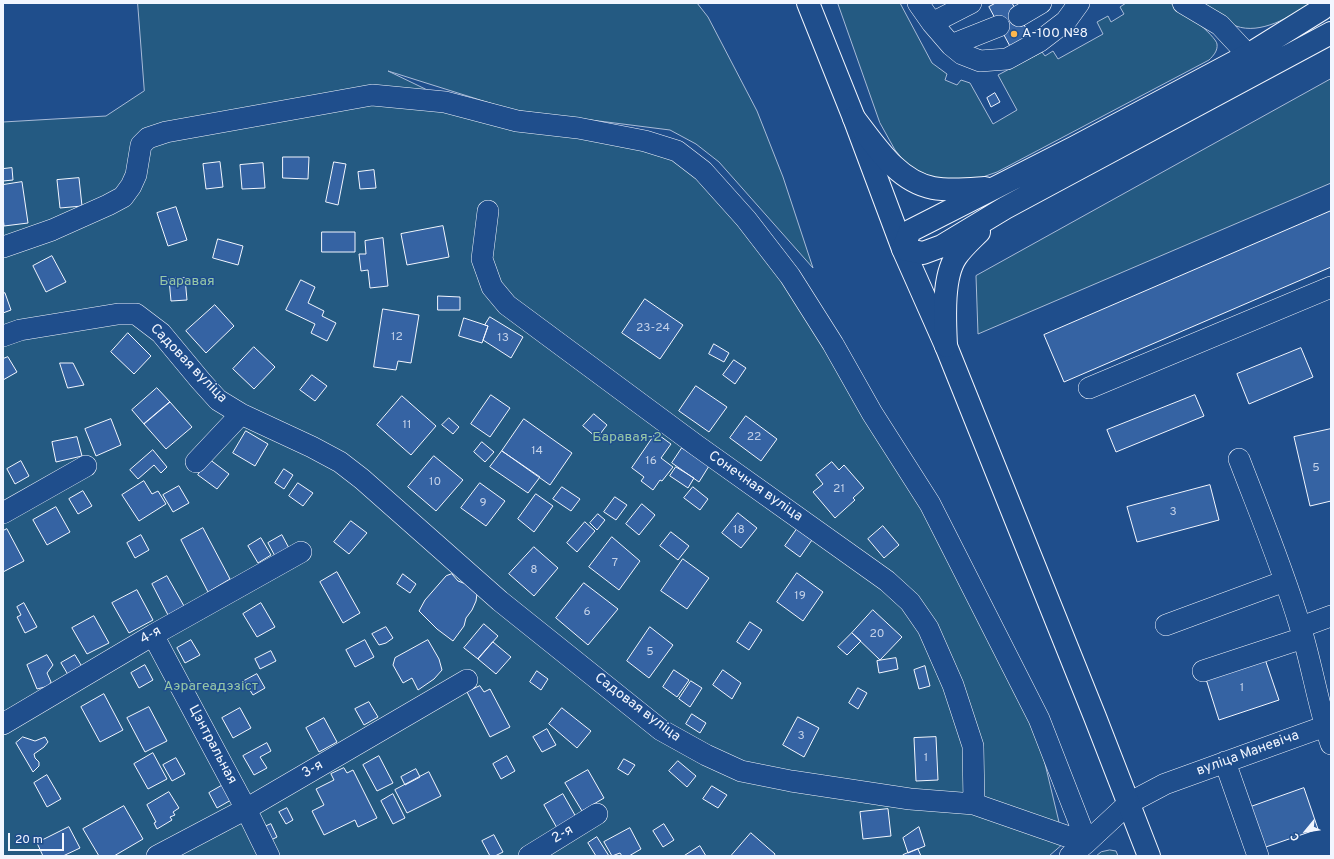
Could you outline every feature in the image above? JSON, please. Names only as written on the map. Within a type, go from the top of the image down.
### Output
[{"type":"main road","points":[[808,3],[854,118],[903,249],[946,346],[1149,856]]},
{"type":"main road","points":[[903,249],[924,253],[942,246],[1253,64],[1322,9],[1326,3]]},
{"type":"main road","points":[[903,249],[910,231],[993,188],[1075,147],[1253,64],[1331,33]]},
{"type":"main road","points":[[854,118],[881,152],[898,170],[915,181],[933,188],[993,188]]},
{"type":"main road","points":[[946,346],[944,312],[949,274],[955,258],[972,239],[1005,208]]},
{"type":"street","points":[[918,3],[932,24],[951,45],[962,54],[980,60],[1007,59],[1040,41],[1066,22],[1079,3]]},
{"type":"street","points":[[932,24],[971,3]]},
{"type":"street","points":[[1019,16],[1041,3]]},
{"type":"street","points":[[1183,3],[1220,25],[1253,64]]},
{"type":"street","points":[[951,45],[999,26]]},
{"type":"street","points":[[3,247],[52,230],[123,197],[131,186],[136,175],[140,145],[148,138],[166,132],[372,95],[445,102],[518,121],[578,128],[645,141],[677,152],[703,170],[746,219],[790,276],[833,344],[872,413],[930,504],[1039,719],[1086,843]]},
{"type":"street","name":"Сонечная вуліца","points":[[488,211],[482,259],[492,287],[507,305],[696,445],[887,581],[910,602],[928,628],[953,685],[973,746],[974,804]]},
{"type":"street","points":[[1089,388],[1331,287]]},
{"type":"street","name":"Садовая вуліца","points":[[3,336],[20,330],[73,321],[118,314],[136,314],[161,333],[218,400],[241,414],[312,447],[340,462],[362,479],[512,611],[661,730],[706,755],[741,771],[790,781],[910,799],[974,804],[1086,843]]},
{"type":"street","points":[[196,462],[241,414]]},
{"type":"street","points":[[1239,459],[1285,581],[1302,633],[1329,731]]},
{"type":"street","points":[[3,513],[86,466]]},
{"type":"street","name":"4-я","points":[[3,724],[152,635],[301,552]]},
{"type":"street","points":[[1166,625],[1285,581]]},
{"type":"street","points":[[1203,671],[1302,633],[1331,616]]},
{"type":"street","name":"Цэнтральная","points":[[152,635],[246,809],[269,856]]},
{"type":"street","name":"3-я","points":[[157,856],[246,809],[467,680]]},
{"type":"street","name":"вуліца Маневіча","points":[[1070,856],[1129,804],[1165,784],[1225,762],[1329,731]]},
{"type":"street","points":[[1225,762],[1258,856]]},
{"type":"street","name":"2-я","points":[[529,856],[597,814]]},
{"type":"green space","points":[[1159,2],[1173,5],[1187,14],[1210,34],[1217,44],[1217,49],[1209,60],[997,172],[980,178],[941,181],[909,167],[895,150],[880,123],[838,3],[900,3],[932,63],[947,74],[945,80],[957,85],[961,80],[970,83],[993,124],[1017,110],[998,75],[1042,52],[1045,56],[1053,51],[1058,59],[1103,34],[1097,22],[1108,16],[1111,22],[1124,14],[1120,7],[1126,3]]},
{"type":"green space","points":[[138,3],[697,3],[708,17],[757,111],[783,177],[813,268],[719,162],[696,144],[670,130],[512,110],[388,71],[504,127],[642,147],[669,157],[698,176],[785,280],[927,509],[1035,722],[1064,843],[1049,856],[3,856],[3,122],[106,116],[144,91]]},
{"type":"green space","points":[[1203,3],[1310,3],[1294,14],[1275,23],[1255,28],[1245,28],[1227,22]]},
{"type":"green space","points":[[1331,79],[1331,183],[978,334],[976,276]]},
{"type":"green space","points":[[1110,850],[1116,851],[1118,856],[1096,856],[1101,852]]},
{"type":"building","points":[[996,3],[1012,3],[1032,39],[1012,50],[989,7]]},
{"type":"building","points":[[995,93],[1000,102],[991,107],[987,98]]},
{"type":"building","points":[[283,157],[309,157],[308,179],[283,178]]},
{"type":"building","points":[[220,162],[223,187],[206,189],[203,164]]},
{"type":"building","points":[[334,162],[346,164],[338,205],[326,202]]},
{"type":"building","points":[[263,163],[265,188],[242,189],[240,165]]},
{"type":"building","points":[[12,168],[13,180],[3,181],[3,169]]},
{"type":"building","points":[[374,170],[376,188],[360,189],[358,172]]},
{"type":"building","points":[[79,178],[82,206],[60,208],[57,180]]},
{"type":"building","points":[[22,182],[28,223],[4,226],[3,185]]},
{"type":"building","points":[[176,207],[187,240],[168,246],[157,213]]},
{"type":"building","points":[[1331,211],[1331,267],[1064,382],[1044,335]]},
{"type":"building","points":[[443,226],[449,257],[407,265],[401,234]]},
{"type":"building","points":[[322,232],[355,232],[355,252],[322,252]]},
{"type":"building","points":[[383,238],[388,286],[370,288],[368,270],[361,271],[359,254],[366,254],[365,241]]},
{"type":"building","points":[[218,239],[243,246],[238,265],[213,258]]},
{"type":"building","points":[[52,256],[66,282],[46,292],[33,266]]},
{"type":"building","points":[[185,278],[187,300],[171,301],[169,279]]},
{"type":"building","points":[[301,280],[315,287],[308,303],[324,311],[322,316],[336,323],[327,341],[311,333],[315,324],[286,310]]},
{"type":"building","points":[[5,293],[11,310],[3,313],[3,294]]},
{"type":"building","points":[[438,296],[460,297],[460,310],[438,310]]},
{"type":"building","points":[[645,299],[683,325],[660,359],[622,333]]},
{"type":"building","points":[[215,305],[234,326],[206,353],[186,331]]},
{"type":"building","points":[[383,309],[419,315],[411,363],[398,361],[396,370],[374,367]]},
{"type":"building","points":[[490,317],[523,337],[511,358],[483,340],[488,326],[485,325]]},
{"type":"building","points":[[464,318],[488,326],[482,343],[459,336]]},
{"type":"building","points":[[128,333],[151,356],[134,374],[111,352]]},
{"type":"building","points":[[714,344],[729,353],[724,362],[709,354]]},
{"type":"building","points":[[254,347],[275,367],[254,389],[233,369]]},
{"type":"building","points":[[1301,348],[1313,377],[1249,404],[1237,374]]},
{"type":"building","points":[[8,357],[17,372],[3,380],[3,359]]},
{"type":"building","points":[[734,360],[746,368],[735,384],[723,375]]},
{"type":"building","points":[[60,363],[73,363],[84,385],[68,388]]},
{"type":"building","points":[[312,375],[327,386],[315,401],[300,390]]},
{"type":"building","points":[[696,386],[727,407],[709,432],[679,411]]},
{"type":"building","points":[[157,388],[170,402],[144,424],[132,410]]},
{"type":"building","points":[[491,395],[510,408],[490,437],[471,424]]},
{"type":"building","points":[[1195,395],[1204,416],[1116,452],[1107,430]]},
{"type":"building","points":[[402,396],[436,426],[411,455],[377,425]]},
{"type":"building","points":[[170,402],[192,427],[166,449],[144,424]]},
{"type":"building","points":[[594,414],[607,425],[597,438],[583,426]]},
{"type":"building","points":[[746,416],[777,439],[761,461],[730,438]]},
{"type":"building","points":[[449,418],[459,427],[453,434],[442,425]]},
{"type":"building","points":[[111,419],[121,445],[96,456],[85,429]]},
{"type":"building","points":[[524,419],[572,453],[550,485],[502,451]]},
{"type":"building","points":[[1331,429],[1331,501],[1310,506],[1294,437]]},
{"type":"building","points":[[246,431],[268,444],[255,466],[233,453]]},
{"type":"building","points":[[656,433],[671,444],[661,458],[673,467],[662,481],[660,480],[653,490],[641,481],[644,477],[632,468]]},
{"type":"building","points":[[77,437],[82,456],[56,462],[52,442]]},
{"type":"building","points":[[482,442],[494,452],[485,462],[474,452]]},
{"type":"building","points":[[682,448],[709,466],[699,482],[672,463]]},
{"type":"building","points":[[153,450],[167,467],[161,473],[154,465],[138,479],[130,470]]},
{"type":"building","points":[[502,451],[540,477],[528,493],[490,467]]},
{"type":"building","points":[[434,456],[463,480],[436,511],[408,487]]},
{"type":"building","points":[[209,459],[229,474],[217,489],[198,475]]},
{"type":"building","points":[[21,461],[29,476],[15,484],[7,469]]},
{"type":"building","points":[[832,462],[839,470],[844,465],[864,488],[853,498],[855,500],[835,518],[813,492],[823,484],[816,475]]},
{"type":"building","points":[[676,467],[694,478],[688,488],[670,476]]},
{"type":"building","points":[[284,469],[293,475],[284,489],[275,483]]},
{"type":"building","points":[[144,481],[152,494],[158,491],[166,504],[139,521],[122,495]]},
{"type":"building","points":[[298,483],[313,493],[303,506],[289,496]]},
{"type":"building","points":[[480,483],[505,501],[486,526],[461,508]]},
{"type":"building","points":[[1210,485],[1219,520],[1137,542],[1127,507]]},
{"type":"building","points":[[179,486],[189,503],[173,512],[163,495]]},
{"type":"building","points":[[562,487],[580,499],[571,511],[553,499]]},
{"type":"building","points":[[693,487],[708,499],[700,510],[684,498]]},
{"type":"building","points":[[83,491],[92,506],[78,514],[69,499]]},
{"type":"building","points":[[536,494],[553,506],[534,532],[518,519]]},
{"type":"building","points":[[615,497],[627,505],[616,520],[604,512]]},
{"type":"building","points":[[642,504],[655,515],[639,535],[626,524]]},
{"type":"building","points":[[56,507],[70,532],[47,545],[33,520]]},
{"type":"building","points":[[738,513],[757,528],[741,548],[722,533]]},
{"type":"building","points":[[598,514],[605,520],[597,530],[590,523]]},
{"type":"building","points":[[351,521],[367,533],[349,554],[334,542]]},
{"type":"building","points":[[585,522],[595,531],[577,552],[567,543]]},
{"type":"building","points":[[883,526],[899,545],[884,558],[868,539]]},
{"type":"building","points":[[203,528],[230,579],[208,592],[181,540]]},
{"type":"building","points":[[7,529],[24,561],[3,572],[3,531]]},
{"type":"building","points":[[797,529],[812,540],[800,557],[785,546]]},
{"type":"building","points":[[671,532],[689,546],[678,560],[660,546]]},
{"type":"building","points":[[141,535],[149,550],[135,558],[127,543]]},
{"type":"building","points":[[282,535],[290,550],[276,558],[268,543]]},
{"type":"building","points":[[612,537],[640,561],[619,590],[589,567]]},
{"type":"building","points":[[261,538],[271,555],[258,563],[248,546]]},
{"type":"building","points":[[534,547],[558,568],[534,596],[509,574]]},
{"type":"building","points":[[683,559],[709,578],[687,609],[661,591]]},
{"type":"building","points":[[337,572],[360,613],[343,623],[320,582]]},
{"type":"building","points":[[797,573],[823,592],[803,621],[777,602]]},
{"type":"building","points":[[403,574],[416,584],[410,593],[397,584]]},
{"type":"building","points":[[452,574],[458,581],[466,584],[477,594],[476,601],[466,618],[464,626],[453,641],[437,629],[419,611],[425,600],[446,576]]},
{"type":"building","points":[[167,576],[184,606],[168,615],[152,584]]},
{"type":"building","points":[[584,583],[618,609],[588,645],[556,618]]},
{"type":"building","points":[[137,590],[153,620],[129,633],[112,603]]},
{"type":"building","points":[[24,603],[37,627],[25,633],[17,617],[21,615],[17,607]]},
{"type":"building","points":[[261,603],[275,627],[257,637],[243,614]]},
{"type":"building","points":[[873,610],[902,637],[880,660],[852,633]]},
{"type":"building","points":[[94,616],[109,643],[87,654],[72,628]]},
{"type":"building","points":[[750,622],[762,630],[749,650],[737,642]]},
{"type":"building","points":[[484,624],[498,636],[478,659],[464,648]]},
{"type":"building","points":[[386,627],[393,638],[386,643],[379,645],[372,634]]},
{"type":"building","points":[[650,627],[673,645],[649,678],[627,661]]},
{"type":"building","points":[[852,633],[861,641],[847,655],[838,647]]},
{"type":"building","points":[[191,640],[200,655],[185,663],[177,648]]},
{"type":"building","points":[[365,640],[374,657],[355,667],[346,650]]},
{"type":"building","points":[[428,640],[439,659],[442,670],[434,679],[418,690],[412,678],[403,683],[393,665],[395,658]]},
{"type":"building","points":[[493,642],[511,657],[496,674],[478,659]]},
{"type":"building","points":[[271,651],[276,661],[260,669],[255,659]]},
{"type":"building","points":[[47,655],[53,665],[47,673],[51,682],[49,686],[37,689],[27,665]]},
{"type":"building","points":[[75,655],[84,670],[70,678],[61,663]]},
{"type":"building","points":[[896,658],[898,669],[879,673],[877,661]]},
{"type":"building","points":[[1265,659],[1279,700],[1219,720],[1206,679]]},
{"type":"building","points":[[145,665],[153,680],[139,688],[131,673]]},
{"type":"building","points":[[925,666],[930,686],[919,689],[914,670]]},
{"type":"building","points":[[674,670],[689,680],[677,697],[663,687]]},
{"type":"building","points":[[723,670],[741,683],[732,699],[713,685]]},
{"type":"building","points":[[537,671],[548,679],[541,690],[530,682]]},
{"type":"building","points":[[257,674],[265,688],[253,695],[244,681]]},
{"type":"building","points":[[691,681],[702,688],[690,707],[679,699]]},
{"type":"building","points":[[480,686],[484,692],[490,689],[510,727],[490,737],[467,692]]},
{"type":"building","points":[[858,688],[867,693],[858,709],[849,703]]},
{"type":"building","points":[[104,694],[123,730],[100,742],[81,707]]},
{"type":"building","points":[[369,702],[378,717],[364,725],[355,709]]},
{"type":"building","points":[[149,707],[167,741],[145,752],[127,718]]},
{"type":"building","points":[[240,708],[251,728],[233,738],[222,718]]},
{"type":"building","points":[[562,708],[591,731],[577,748],[549,724]]},
{"type":"building","points":[[692,714],[706,723],[700,733],[686,724]]},
{"type":"building","points":[[798,717],[819,728],[804,757],[783,745]]},
{"type":"building","points":[[324,718],[337,742],[319,752],[306,728]]},
{"type":"building","points":[[547,729],[556,745],[542,752],[533,737]]},
{"type":"building","points":[[23,737],[35,741],[45,737],[48,742],[34,754],[35,758],[39,762],[39,766],[33,772],[16,743]]},
{"type":"building","points":[[936,737],[938,780],[916,781],[914,738]]},
{"type":"building","points":[[267,743],[271,751],[260,757],[267,768],[254,775],[243,756]]},
{"type":"building","points":[[153,753],[167,779],[148,789],[134,764]]},
{"type":"building","points":[[379,756],[393,783],[377,791],[363,765]]},
{"type":"building","points":[[507,756],[515,771],[501,779],[493,764]]},
{"type":"building","points":[[176,758],[185,774],[172,781],[163,765]]},
{"type":"building","points":[[624,759],[635,765],[628,775],[618,769]]},
{"type":"building","points":[[678,761],[696,776],[687,787],[669,771]]},
{"type":"building","points":[[344,768],[347,773],[353,770],[377,818],[358,827],[355,820],[324,835],[312,811],[324,805],[316,789],[334,780],[331,774]]},
{"type":"building","points":[[416,769],[420,777],[405,785],[401,777]]},
{"type":"building","points":[[588,770],[604,798],[582,811],[565,783]]},
{"type":"building","points":[[429,772],[441,796],[407,813],[395,790]]},
{"type":"building","points":[[47,775],[61,799],[47,807],[34,783]]},
{"type":"building","points":[[223,785],[231,800],[217,808],[209,793]]},
{"type":"building","points":[[712,786],[727,795],[718,808],[703,799]]},
{"type":"building","points":[[1304,788],[1318,829],[1260,849],[1245,809]]},
{"type":"building","points":[[169,792],[179,808],[173,812],[175,815],[170,817],[172,820],[157,829],[154,823],[156,822],[147,805]]},
{"type":"building","points":[[393,794],[405,818],[393,824],[381,801]]},
{"type":"building","points":[[563,794],[576,817],[557,828],[544,805]]},
{"type":"building","points":[[124,806],[143,839],[114,856],[99,856],[83,829]]},
{"type":"building","points":[[287,808],[293,820],[286,824],[279,812]]},
{"type":"building","points":[[888,809],[891,836],[863,839],[860,812]]},
{"type":"building","points":[[271,824],[277,837],[267,842],[260,829]]},
{"type":"building","points":[[664,824],[674,840],[663,847],[653,831]]},
{"type":"building","points":[[69,827],[80,848],[63,856],[43,856],[37,843]]},
{"type":"building","points":[[919,827],[925,846],[908,853],[903,838]]},
{"type":"building","points":[[630,828],[641,849],[629,856],[622,856],[620,853],[612,856],[604,842]]},
{"type":"building","points":[[751,833],[775,854],[774,856],[731,856]]},
{"type":"building","points":[[494,835],[503,852],[495,856],[490,856],[482,841]]},
{"type":"building","points":[[597,837],[609,856],[596,856],[588,843]]},
{"type":"building","points":[[700,846],[706,856],[684,856]]},
{"type":"building","points":[[918,849],[921,856],[903,856],[903,855]]},
{"type":"place","name":"А-100 №8","points":[[1014,34]]},
{"type":"park label","name":"Баравая","points":[[187,282]]},
{"type":"park label","name":"Баравая-2","points":[[627,438]]},
{"type":"park label","name":"Аэрагеадэзіст","points":[[211,687]]}]
